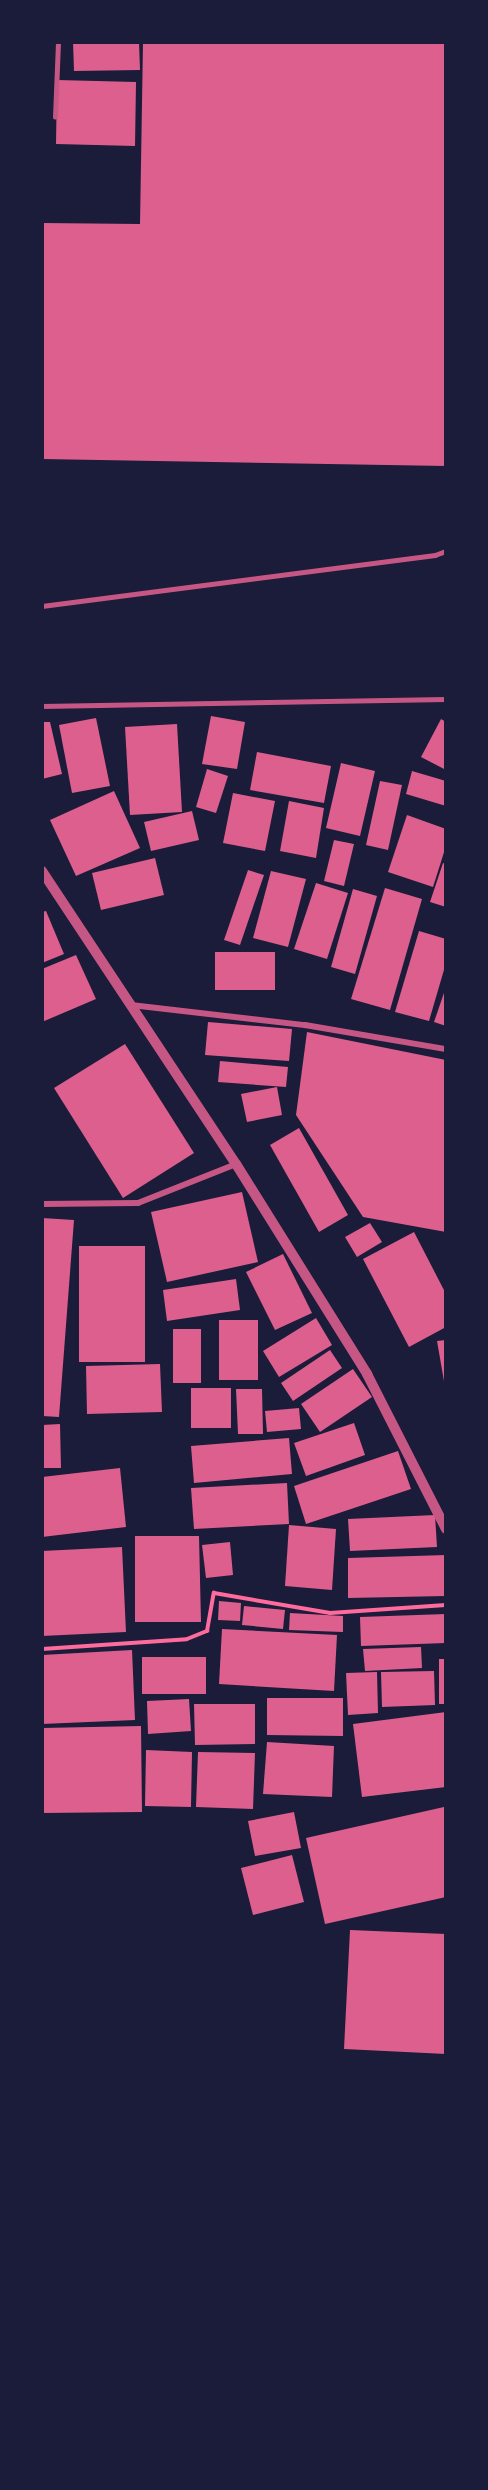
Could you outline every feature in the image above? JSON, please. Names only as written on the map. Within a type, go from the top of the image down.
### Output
[{"type":"street","points":[[42,871],[236,1164],[367,1374],[441,1510],[446,1528]]},
{"type":"street","points":[[131,1005],[305,1025],[446,1049]]},
{"type":"street","points":[[42,1204],[138,1203],[236,1164]]},
{"type":"lane","points":[[55,117],[58,42]]},
{"type":"lane","points":[[42,606],[435,555],[446,551]]},
{"type":"lane","points":[[42,706],[446,699]]},
{"type":"path","points":[[42,1649],[187,1638],[207,1631],[214,1593],[330,1613],[446,1605]]},
{"type":"building","points":[[73,42],[139,42],[140,70],[74,71]]},
{"type":"building","points":[[143,42],[446,42],[446,466],[42,459],[42,223],[140,224]]},
{"type":"building","points":[[57,80],[136,82],[135,146],[56,144]]},
{"type":"building","points":[[211,716],[245,722],[237,769],[202,764]]},
{"type":"building","points":[[96,718],[110,786],[72,793],[59,725]]},
{"type":"building","points":[[441,719],[446,722],[446,770],[421,757]]},
{"type":"building","points":[[42,722],[50,722],[62,774],[42,779]]},
{"type":"building","points":[[177,724],[182,812],[130,815],[125,727]]},
{"type":"building","points":[[257,752],[331,766],[324,803],[250,790]]},
{"type":"building","points":[[341,763],[375,771],[360,836],[326,828]]},
{"type":"building","points":[[207,769],[228,776],[216,813],[196,807]]},
{"type":"building","points":[[412,771],[446,781],[446,806],[406,794]]},
{"type":"building","points":[[380,781],[402,785],[388,850],[366,845]]},
{"type":"building","points":[[114,791],[140,848],[76,876],[50,820]]},
{"type":"building","points":[[233,793],[275,801],[265,851],[223,843]]},
{"type":"building","points":[[289,801],[324,808],[316,858],[280,851]]},
{"type":"building","points":[[192,811],[199,840],[151,851],[144,822]]},
{"type":"building","points":[[407,815],[446,829],[446,846],[433,887],[388,872]]},
{"type":"building","points":[[334,840],[354,844],[344,886],[324,881]]},
{"type":"building","points":[[155,858],[164,895],[101,910],[92,873]]},
{"type":"building","points":[[443,863],[446,864],[446,907],[430,902]]},
{"type":"building","points":[[248,870],[264,875],[240,945],[224,940]]},
{"type":"building","points":[[271,871],[306,879],[288,947],[253,938]]},
{"type":"building","points":[[316,883],[348,893],[327,959],[294,949]]},
{"type":"building","points":[[385,888],[422,899],[390,1010],[351,999]]},
{"type":"building","points":[[353,889],[377,896],[355,974],[331,967]]},
{"type":"building","points":[[46,911],[64,954],[42,963],[42,912]]},
{"type":"building","points":[[419,931],[446,939],[446,963],[429,1021],[395,1012]]},
{"type":"building","points":[[215,952],[275,952],[275,990],[215,990]]},
{"type":"building","points":[[76,955],[96,999],[42,1022],[42,969]]},
{"type":"building","points":[[446,987],[446,1026],[434,1022]]},
{"type":"building","points":[[208,1022],[292,1029],[289,1061],[205,1055]]},
{"type":"building","points":[[307,1032],[446,1060],[446,1232],[363,1217],[296,1115]]},
{"type":"building","points":[[125,1044],[194,1153],[123,1198],[54,1088]]},
{"type":"building","points":[[220,1061],[288,1067],[286,1087],[218,1082]]},
{"type":"building","points":[[277,1087],[282,1115],[247,1122],[241,1094]]},
{"type":"building","points":[[299,1128],[348,1215],[319,1232],[270,1145]]},
{"type":"building","points":[[242,1192],[258,1262],[167,1282],[151,1212]]},
{"type":"building","points":[[42,1218],[74,1220],[59,1417],[42,1416]]},
{"type":"building","points":[[370,1223],[382,1242],[357,1257],[345,1237]]},
{"type":"building","points":[[414,1232],[446,1294],[446,1327],[409,1347],[363,1259]]},
{"type":"building","points":[[79,1246],[145,1246],[145,1362],[79,1362]]},
{"type":"building","points":[[283,1254],[312,1313],[275,1330],[246,1272]]},
{"type":"building","points":[[236,1279],[240,1310],[167,1321],[163,1290]]},
{"type":"building","points":[[316,1318],[332,1345],[279,1377],[263,1351]]},
{"type":"building","points":[[219,1320],[258,1320],[258,1380],[219,1380]]},
{"type":"building","points":[[173,1329],[201,1329],[201,1383],[173,1383]]},
{"type":"building","points":[[446,1340],[446,1387],[445,1387],[437,1341]]},
{"type":"building","points":[[330,1350],[342,1368],[293,1401],[281,1383]]},
{"type":"building","points":[[160,1364],[162,1412],[87,1414],[86,1366]]},
{"type":"building","points":[[353,1369],[372,1397],[320,1432],[301,1404]]},
{"type":"building","points":[[191,1388],[231,1388],[231,1428],[191,1428]]},
{"type":"building","points":[[236,1389],[262,1389],[263,1434],[238,1434]]},
{"type":"building","points":[[299,1408],[301,1429],[267,1432],[265,1411]]},
{"type":"building","points":[[354,1423],[365,1455],[306,1476],[294,1443]]},
{"type":"building","points":[[60,1424],[61,1468],[42,1468],[42,1425]]},
{"type":"building","points":[[289,1438],[292,1474],[194,1483],[191,1446]]},
{"type":"building","points":[[398,1451],[411,1489],[306,1524],[294,1486]]},
{"type":"building","points":[[120,1468],[126,1527],[42,1537],[42,1477]]},
{"type":"building","points":[[287,1483],[289,1524],[194,1529],[191,1488]]},
{"type":"building","points":[[435,1515],[437,1547],[350,1551],[348,1519]]},
{"type":"building","points":[[289,1525],[336,1529],[332,1590],[285,1586]]},
{"type":"building","points":[[135,1536],[199,1536],[201,1622],[135,1622]]},
{"type":"building","points":[[230,1542],[233,1575],[206,1578],[202,1545]]},
{"type":"building","points":[[122,1547],[126,1632],[42,1636],[42,1551]]},
{"type":"building","points":[[446,1555],[446,1596],[348,1598],[348,1558]]},
{"type":"building","points":[[219,1601],[241,1603],[240,1621],[218,1620]]},
{"type":"building","points":[[244,1606],[285,1610],[283,1629],[242,1625]]},
{"type":"building","points":[[290,1613],[343,1616],[343,1632],[289,1630]]},
{"type":"building","points":[[446,1614],[446,1643],[361,1646],[360,1617]]},
{"type":"building","points":[[222,1629],[337,1635],[334,1691],[219,1684]]},
{"type":"building","points":[[421,1647],[422,1668],[365,1671],[363,1649]]},
{"type":"building","points":[[132,1650],[135,1720],[42,1724],[42,1655]]},
{"type":"building","points":[[142,1657],[206,1657],[206,1694],[142,1694]]},
{"type":"building","points":[[439,1659],[446,1659],[446,1704],[439,1704]]},
{"type":"building","points":[[434,1671],[435,1705],[382,1707],[381,1672]]},
{"type":"building","points":[[377,1672],[378,1713],[348,1715],[346,1673]]},
{"type":"building","points":[[267,1698],[343,1698],[343,1736],[267,1735]]},
{"type":"building","points":[[189,1699],[191,1731],[148,1734],[147,1701]]},
{"type":"building","points":[[194,1704],[255,1704],[255,1744],[195,1745]]},
{"type":"building","points":[[446,1712],[446,1787],[362,1797],[353,1724]]},
{"type":"building","points":[[141,1726],[142,1812],[42,1813],[42,1728]]},
{"type":"building","points":[[267,1742],[334,1746],[332,1797],[263,1794]]},
{"type":"building","points":[[146,1750],[192,1752],[191,1807],[145,1806]]},
{"type":"building","points":[[198,1752],[255,1753],[253,1809],[196,1807]]},
{"type":"building","points":[[444,1807],[446,1897],[325,1924],[306,1838]]},
{"type":"building","points":[[294,1812],[301,1848],[255,1856],[248,1821]]},
{"type":"building","points":[[292,1855],[304,1902],[253,1915],[241,1868]]},
{"type":"building","points":[[350,1930],[446,1934],[446,2054],[344,2049]]}]
